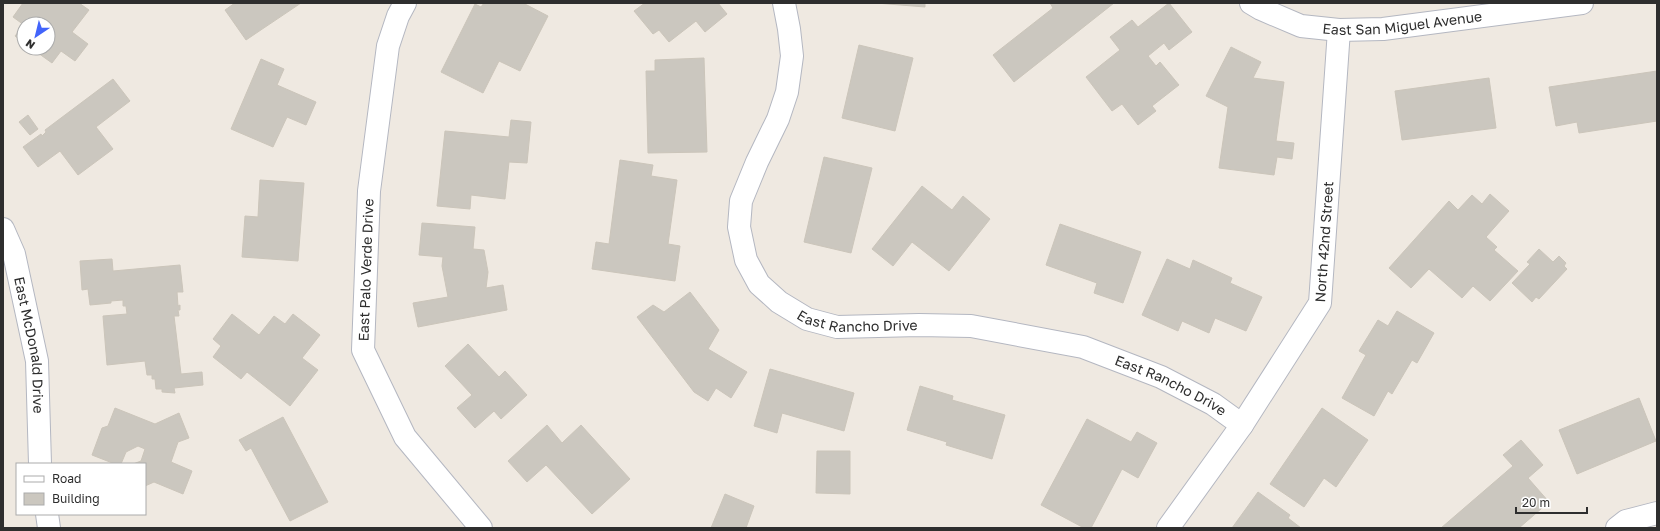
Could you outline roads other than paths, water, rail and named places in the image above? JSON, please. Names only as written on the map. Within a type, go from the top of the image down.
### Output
[{"type":"street","name":"East Palo Verde Drive","points":[[405,3],[398,16],[388,46],[369,191],[363,350],[404,437],[481,528]]},
{"type":"street","name":"East Rancho Drive","points":[[784,3],[792,56],[787,92],[778,119],[757,162],[741,201],[739,226],[746,260],[759,284],[778,302],[807,319],[837,327],[919,324],[971,326],[1083,347],[1160,377],[1213,404],[1242,425]]},
{"type":"street","name":"East San Miguel Avenue","points":[[1251,3],[1261,9],[1301,26],[1339,30],[1383,29],[1582,3]]},
{"type":"street","name":"North 42nd Street","points":[[1168,528],[1242,425],[1320,303],[1339,30]]},
{"type":"street","name":"East McDonald Drive","points":[[3,229],[14,254],[37,362],[40,463]]},
{"type":"street","points":[[1617,528],[1626,522],[1657,513]]},
{"type":"street","points":[[47,515],[49,528]]}]
